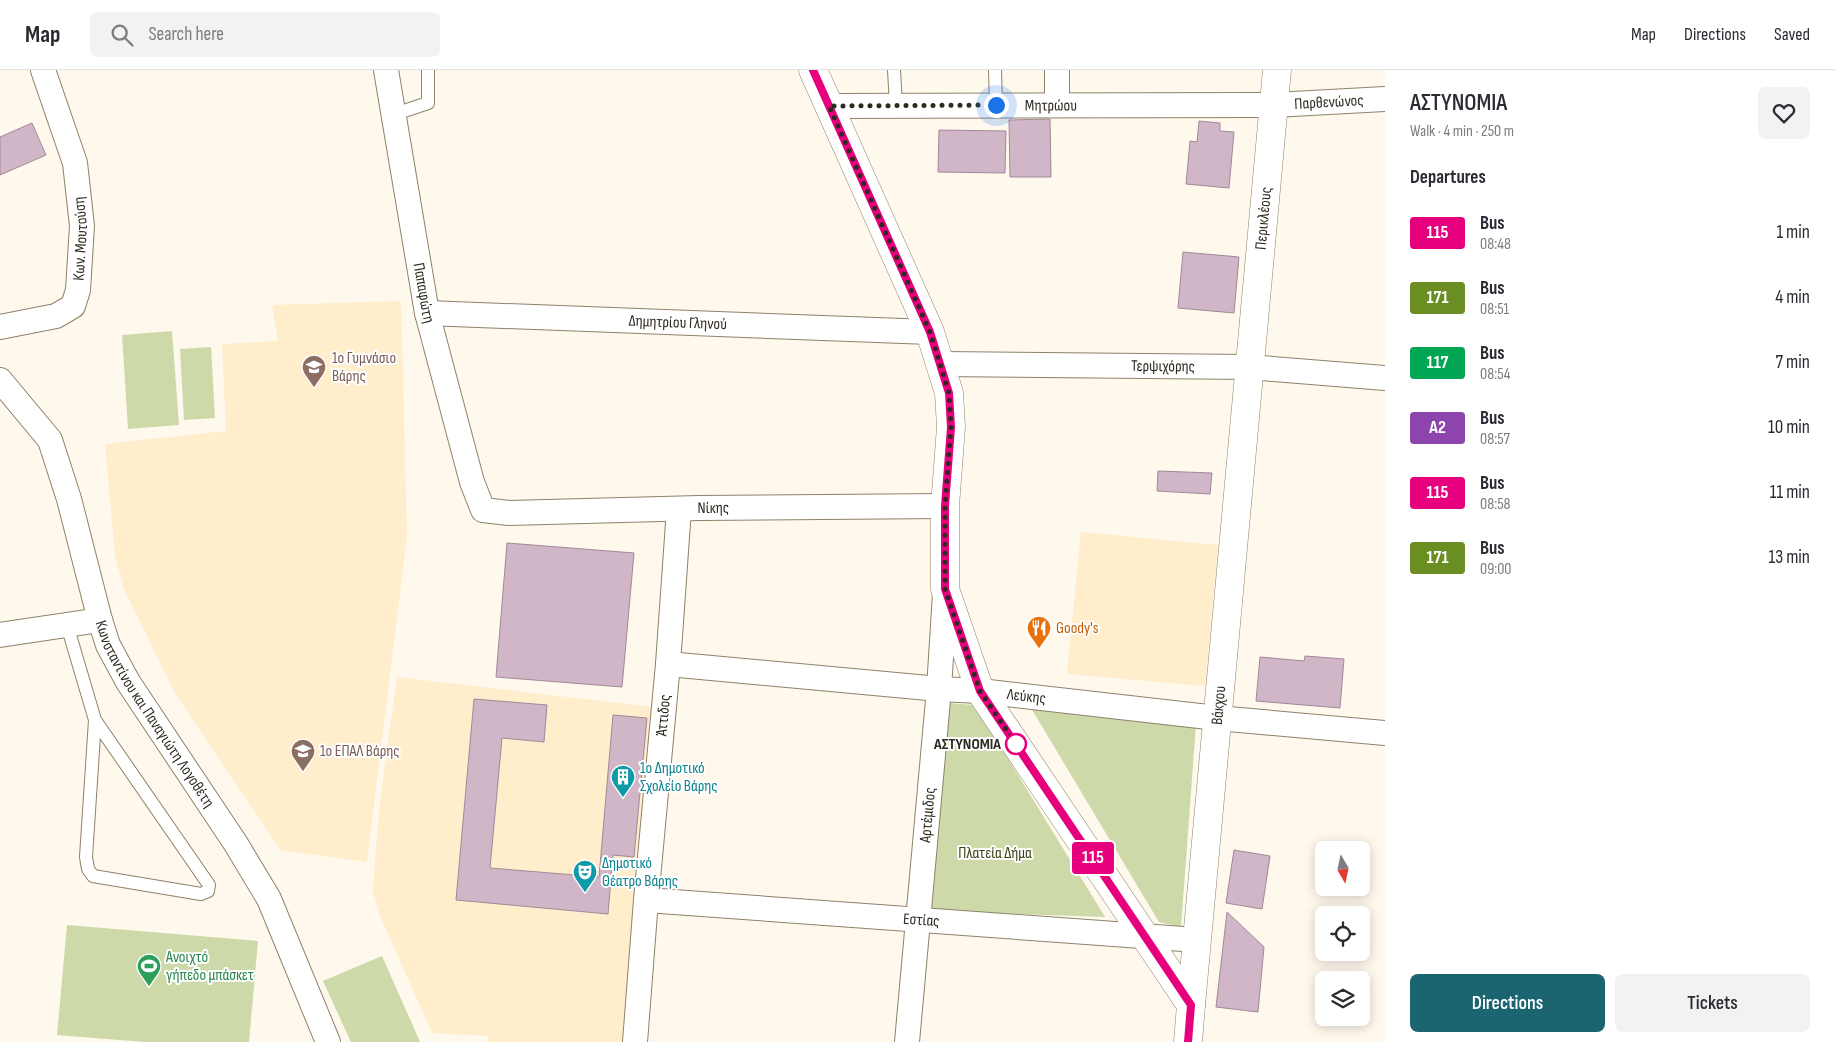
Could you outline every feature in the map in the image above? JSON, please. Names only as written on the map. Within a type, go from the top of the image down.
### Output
[{"type":"main road","points":[[813,70],[930,332],[949,393],[951,427],[945,506],[945,589],[980,691],[1191,1005]]},
{"type":"main road","name":"Περικλέους","points":[[1249,367],[1277,70]]},
{"type":"main road","name":"Βάκχου","points":[[1188,1042],[1249,367]]},
{"type":"street","name":"Κων. Μουτούση","points":[[0,327],[56,316],[72,306],[78,290],[82,226],[75,163],[43,70]]},
{"type":"street","name":"Παπαφώτη","points":[[386,70],[426,313],[472,482],[483,510]]},
{"type":"street","points":[[1057,70],[1057,105]]},
{"type":"street","name":"Παρθενώνος","points":[[1274,105],[1385,99]]},
{"type":"street","name":"Μητρώου","points":[[829,106],[1274,105]]},
{"type":"street","name":"Δημητρίου Γληνού","points":[[426,313],[930,332]]},
{"type":"street","name":"Τερψιχόρης","points":[[941,364],[1249,367],[1385,378]]},
{"type":"street","name":"Κωνσταντίνου και Παναγιώτη Λογοθέτη","points":[[0,380],[50,440],[69,499],[108,645],[128,682],[236,844],[269,899],[328,1042]]},
{"type":"street","name":"Νίκης","points":[[483,510],[509,513],[945,506]]},
{"type":"street","name":"Άττιδος","points":[[635,1042],[680,509]]},
{"type":"street","name":"Αρτέμιδος","points":[[907,1042],[939,689],[945,589]]},
{"type":"street","points":[[0,635],[100,620]]},
{"type":"street","name":"Λεύκης","points":[[668,664],[939,689],[980,691],[1217,718],[1385,733]]},
{"type":"street","name":"Εστίας","points":[[646,900],[1197,940]]},
{"type":"lane","points":[[392,115],[428,103],[428,70]]},
{"type":"lane","points":[[894,70],[896,106]]},
{"type":"lane","points":[[995,70],[996,105]]},
{"type":"lane","points":[[67,625],[95,720],[210,885],[208,892],[201,894],[93,876],[88,869],[86,857],[95,720]]},
{"type":"shaded area","points":[[401,301],[407,535],[367,862],[280,850],[175,693],[124,589],[115,556],[105,444],[226,431],[222,344],[278,341],[272,305]]},
{"type":"shaded area","points":[[1081,532],[1218,545],[1205,686],[1067,674]]},
{"type":"shaded area","points":[[397,677],[652,707],[624,1042],[488,1042],[488,1036],[432,1033],[380,916],[373,891],[379,809]]},
{"type":"green space","points":[[172,331],[179,425],[128,429],[122,335]]},
{"type":"green space","points":[[211,347],[215,418],[184,420],[180,349]]},
{"type":"green space","name":"Πλατεία Δήμα","points":[[948,703],[975,705],[1105,917],[930,911]]},
{"type":"green space","points":[[1031,708],[1196,724],[1181,927],[1159,922]]},
{"type":"green space","points":[[67,925],[258,941],[249,1042],[145,1042],[57,1035]]},
{"type":"green space","points":[[382,956],[420,1042],[351,1042],[323,981]]},
{"type":"building","points":[[1050,119],[1051,177],[1010,177],[1009,120]]},
{"type":"building","points":[[1199,121],[1220,123],[1220,131],[1234,132],[1229,188],[1186,184],[1190,141],[1197,142]]},
{"type":"building","points":[[32,123],[46,155],[0,175],[0,137]]},
{"type":"building","points":[[939,130],[1006,131],[1005,173],[938,172]]},
{"type":"building","points":[[1183,252],[1239,257],[1234,313],[1178,308]]},
{"type":"building","points":[[1158,471],[1212,473],[1210,494],[1157,491]]},
{"type":"building","points":[[507,543],[634,553],[622,687],[496,677]]},
{"type":"building","points":[[1305,656],[1344,659],[1340,708],[1256,701],[1260,657],[1304,661]]},
{"type":"building","name":"1ο Δημοτικό Σχολείο Βάρης","points":[[474,699],[547,705],[544,742],[502,738],[490,868],[599,877],[613,715],[647,718],[634,857],[613,855],[608,914],[456,900]]},
{"type":"building","points":[[1234,850],[1270,856],[1262,909],[1226,903]]},
{"type":"building","points":[[1227,912],[1264,947],[1258,1012],[1216,1007]]},
{"type":"bus line","name":"115","points":[[813,70],[930,332],[949,393],[951,427],[945,506],[945,589],[980,691],[1191,1005],[1188,1042]]},
{"type":"place","name":"1ο Γυμνάσιο Βάρης","points":[[314,388]]},
{"type":"place","name":"Goody's","points":[[1039,649]]},
{"type":"place","name":"ΑΣΤΥΝΟΜΙΑ","points":[[1016,744]]},
{"type":"place","name":"1ο ΕΠΑΛ Βάρης","points":[[303,772]]},
{"type":"place","name":"1ο Δημοτικό Σχολείο Βάρης","points":[[623,798]]},
{"type":"place","name":"Δημοτικό Θέατρο Βάρης","points":[[585,893]]},
{"type":"place","name":"Ανοιχτό γήπεδο μπάσκετ","points":[[149,987]]},
{"type":"route","points":[[996,105],[829,106],[930,332],[941,364],[949,393],[951,427],[945,506],[945,589],[980,691],[1016,744]]}]
